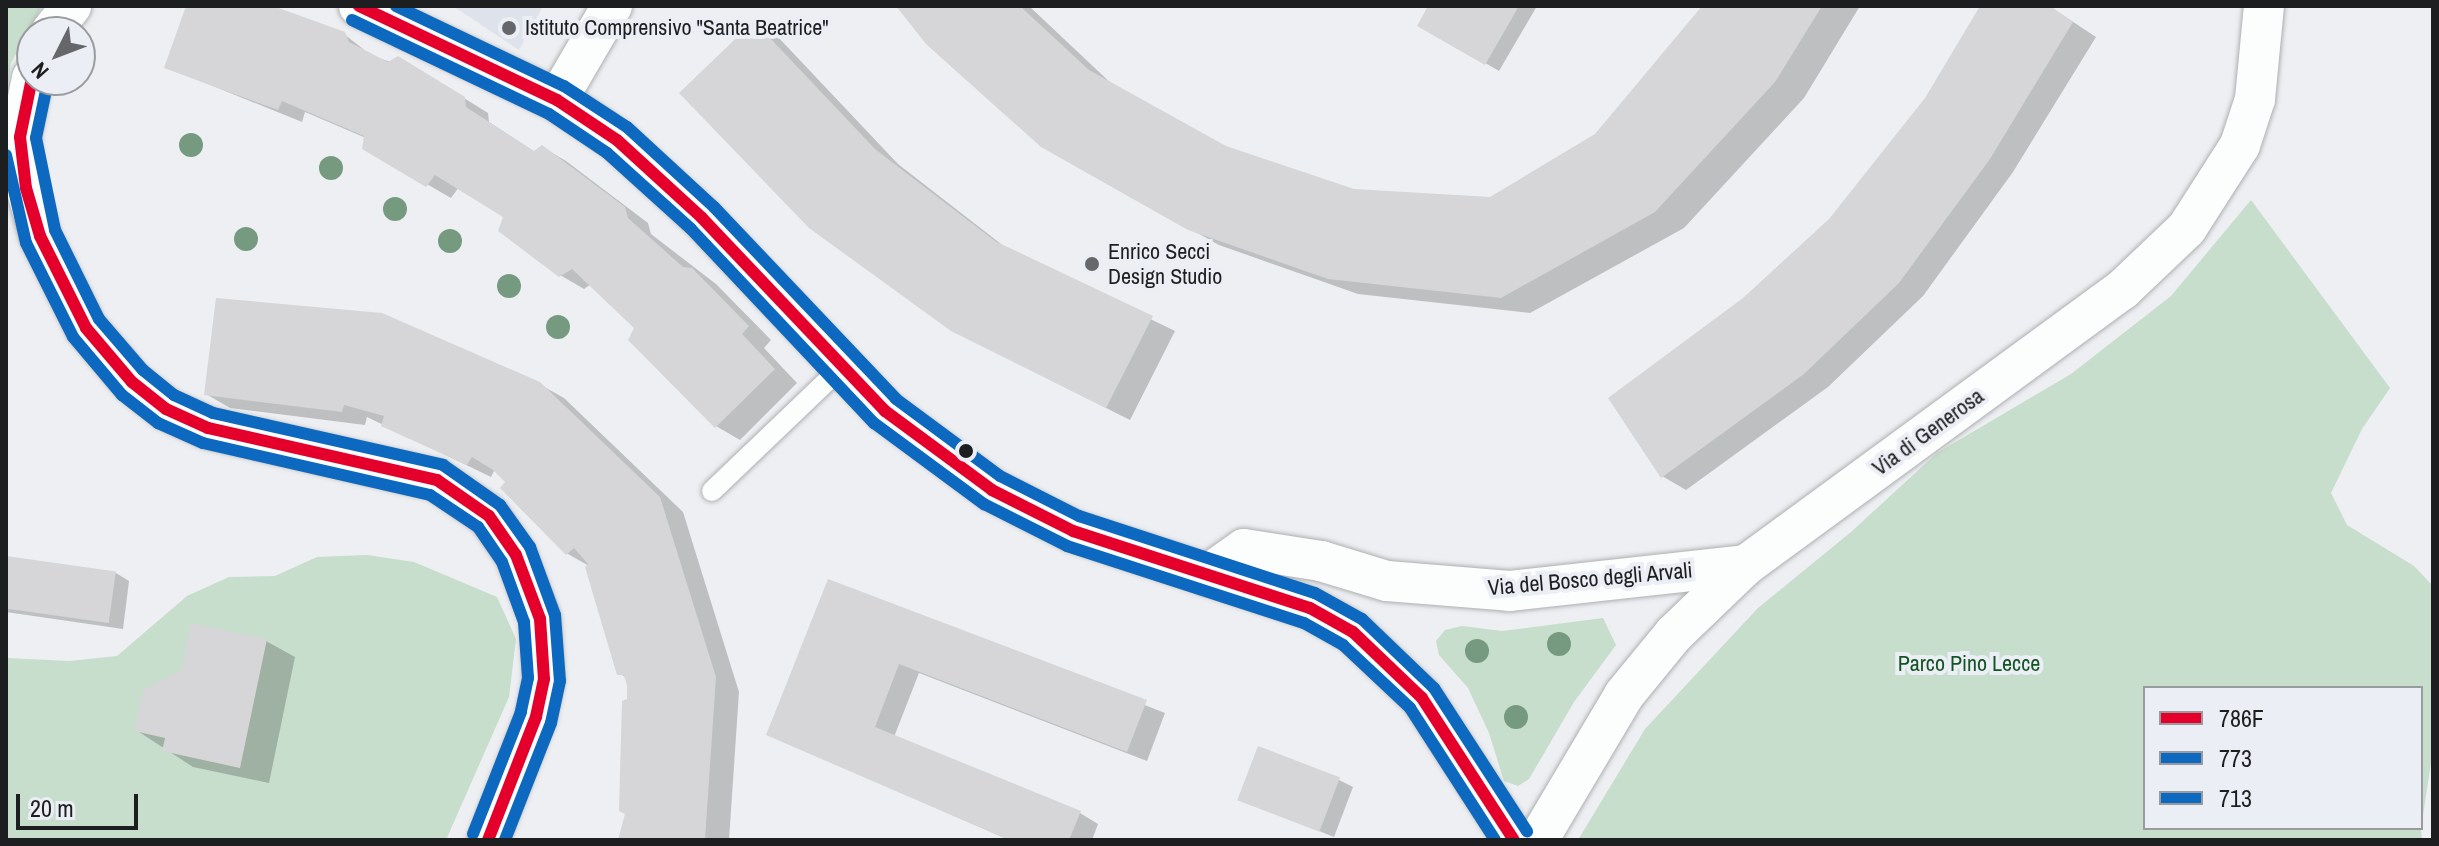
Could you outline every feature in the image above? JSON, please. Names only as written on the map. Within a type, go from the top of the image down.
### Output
[{"type":"street","points":[[359,6],[557,100],[617,140],[673,189],[901,425],[992,490],[1073,531],[1310,608],[1368,643],[1422,698],[1514,840]]},
{"type":"street","points":[[557,100],[612,6]]},
{"type":"street","name":"Via di Generosa","points":[[1538,840],[1624,695],[1674,634],[1746,565],[2122,290],[2187,228],[2240,145],[2255,99],[2264,6]]},
{"type":"street","points":[[28,96],[20,137],[26,188],[40,236],[86,328],[132,382],[166,409],[208,428],[437,480],[489,516],[516,555],[540,619],[544,679],[536,717],[488,840]]},
{"type":"street","name":"Via del Bosco degli Arvali","points":[[1207,575],[1244,549],[1321,561],[1387,581],[1510,591],[1746,565]]},
{"type":"lane","points":[[712,491],[843,366]]},
{"type":"shaded area","name":"Istituto Comprensivo \"Santa Beatrice\"","points":[[453,6],[543,6],[519,50]]},
{"type":"green space","points":[[6,6],[42,6],[37,16],[16,16],[16,54],[11,63],[6,98]]},
{"type":"green space","name":"Parco Pino Lecce","points":[[2251,200],[2390,388],[2362,429],[2331,493],[2347,525],[2414,566],[2433,586],[2433,750],[2423,815],[2423,686],[2143,686],[2143,830],[2421,830],[2422,840],[1578,840],[1645,729],[1758,608],[1851,532],[1937,453],[2071,374],[2171,296]]},
{"type":"green space","points":[[367,555],[414,562],[497,597],[516,639],[509,697],[446,840],[6,840],[6,658],[70,661],[117,656],[187,596],[229,577],[275,576],[317,557]]},
{"type":"green space","points":[[1603,618],[1616,645],[1574,702],[1529,779],[1518,786],[1504,781],[1489,733],[1468,688],[1439,655],[1436,641],[1445,630],[1462,626],[1502,631]]},
{"type":"building","points":[[186,6],[273,6],[345,32],[349,42],[388,62],[398,56],[465,97],[466,107],[534,151],[542,145],[625,207],[628,218],[683,267],[692,268],[749,326],[742,334],[775,369],[715,428],[628,340],[634,328],[572,269],[559,277],[498,231],[503,217],[435,175],[426,187],[362,149],[364,136],[282,101],[278,110],[164,68]]},
{"type":"building","points":[[896,6],[1020,6],[1089,70],[1226,146],[1354,189],[1490,197],[1595,134],[1702,6],[1822,6],[1775,82],[1655,212],[1501,298],[1328,279],[1188,230],[1041,147],[926,44]]},
{"type":"building","points":[[1428,6],[1519,6],[1485,65],[1417,26]]},
{"type":"building","points":[[1980,6],[2050,6],[2073,22],[1990,159],[1899,283],[1804,374],[1661,478],[1608,398],[1743,298],[1829,219],[1925,98]]},
{"type":"building","points":[[754,21],[875,149],[995,241],[1153,316],[1106,408],[951,331],[809,228],[679,93]]},
{"type":"building","points":[[216,298],[382,313],[540,382],[660,497],[716,677],[705,840],[618,840],[625,814],[619,811],[622,701],[627,699],[627,686],[624,675],[617,675],[585,567],[588,564],[574,548],[566,555],[500,488],[505,482],[493,470],[472,457],[467,465],[381,426],[384,416],[344,405],[342,412],[204,395]]},
{"type":"building","points":[[6,556],[116,571],[109,623],[6,609]]},
{"type":"building","points":[[828,579],[1147,700],[1127,752],[899,664],[875,727],[1081,811],[1069,840],[1009,840],[766,735]]},
{"type":"building","points":[[191,623],[267,639],[240,768],[162,751],[165,738],[134,731],[143,690],[181,670]]},
{"type":"building","points":[[1258,746],[1340,778],[1319,832],[1237,800]]},
{"type":"transit line","name":"786F","points":[[359,6],[557,100],[617,140],[702,218],[885,411],[992,490],[1073,531],[1310,608],[1353,632],[1422,698],[1514,840]]},
{"type":"transit line","name":"713","points":[[396,6],[564,86],[627,127],[714,207],[896,399],[1000,476],[1079,516],[1315,593],[1362,619],[1434,688],[1527,831]]},
{"type":"transit line","name":"773","points":[[352,20],[549,114],[607,153],[691,229],[874,423],[984,504],[1067,546],[1304,623],[1343,645],[1410,708],[1495,840]]},
{"type":"transit line","name":"786F","points":[[28,96],[20,137],[26,188],[40,236],[86,328],[132,382],[166,409],[208,428],[437,480],[489,516],[516,555],[540,619],[544,679],[536,717],[488,840]]},
{"type":"transit line","name":"713","points":[[45,96],[36,138],[55,230],[99,319],[143,370],[174,395],[213,413],[443,465],[500,505],[530,547],[555,615],[560,681],[551,723],[505,840]]},
{"type":"transit line","name":"773","points":[[6,155],[26,243],[73,337],[122,395],[158,423],[203,443],[430,495],[478,527],[502,562],[524,622],[528,678],[521,712],[473,834]]},
{"type":"place","name":"Istituto Comprensivo \"Santa Beatrice\"","points":[[509,28]]},
{"type":"place","name":"Enrico Secci Design Studio","points":[[1092,264]]}]
